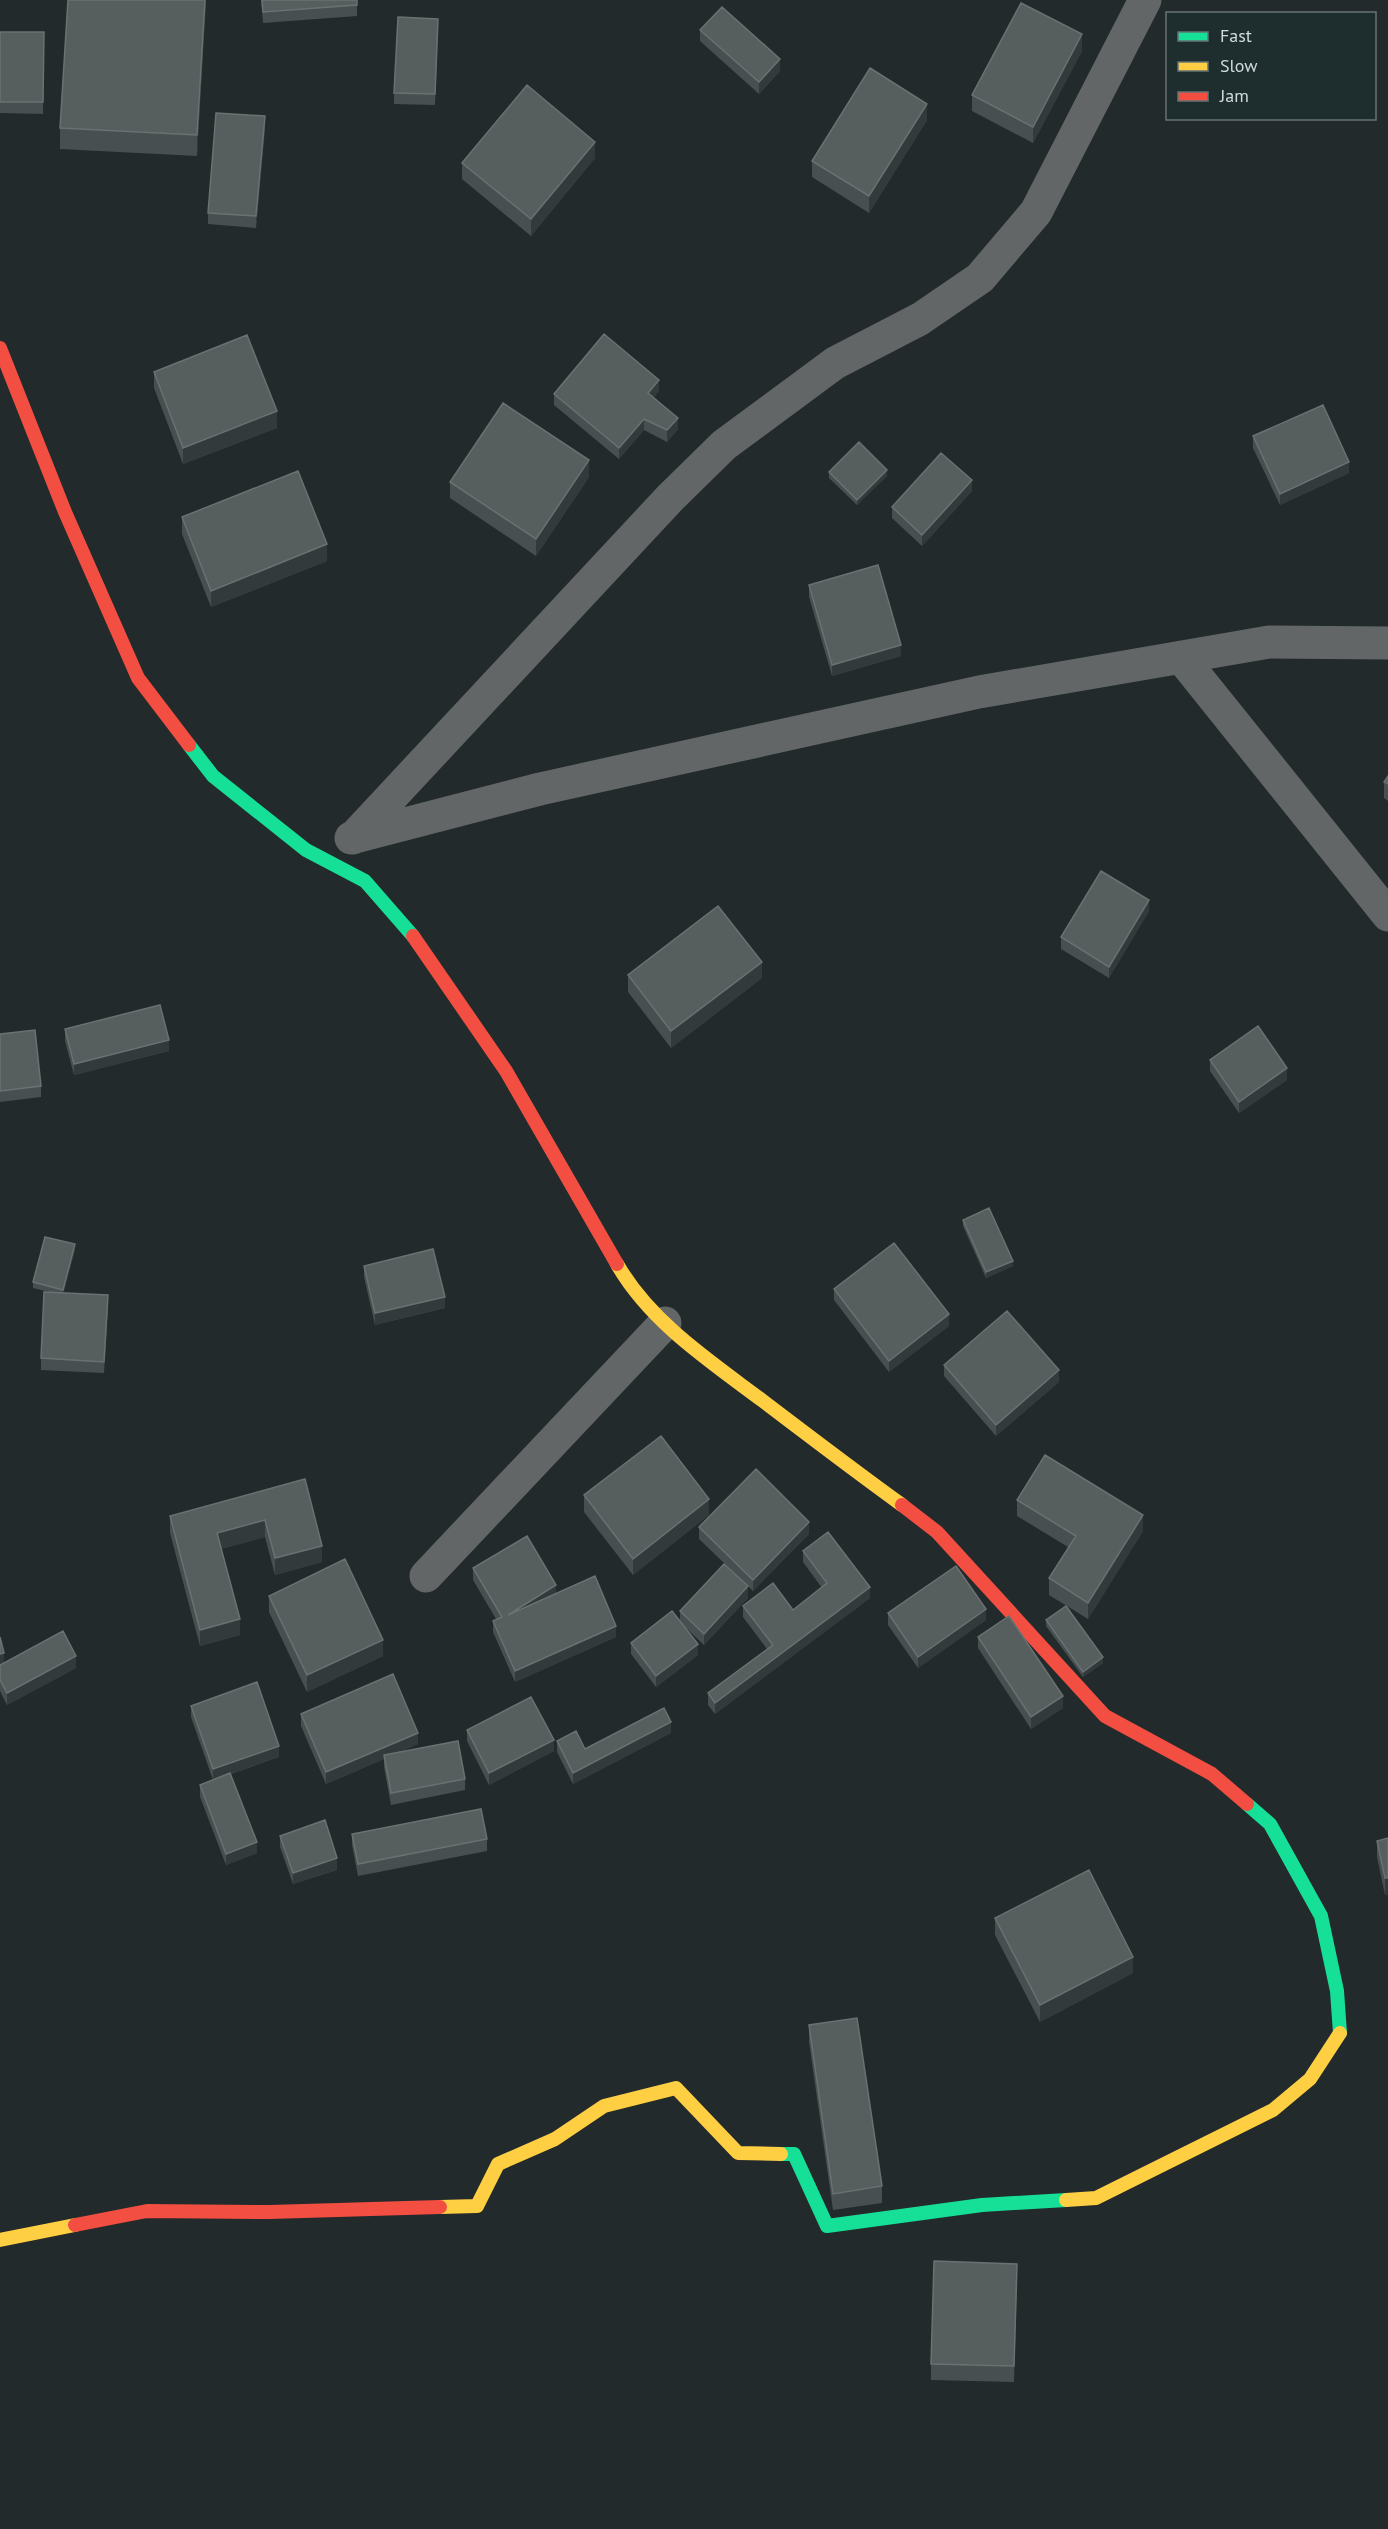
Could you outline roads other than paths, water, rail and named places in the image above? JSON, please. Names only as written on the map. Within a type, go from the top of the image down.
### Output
[{"type":"street","points":[[352,838],[670,498],[724,445],[835,363],[920,319],[980,278],[1036,213],[1145,0]]},
{"type":"street","points":[[0,348],[65,512],[138,678],[213,776],[306,850],[365,881],[421,945],[506,1071],[627,1282],[665,1323],[709,1360],[937,1532],[1105,1716],[1212,1774],[1270,1824],[1321,1916],[1337,1991],[1340,2033],[1310,2079],[1273,2110],[1180,2154],[1096,2198],[982,2205],[827,2226],[794,2154],[738,2153],[676,2088],[604,2106],[555,2139],[498,2164],[477,2206],[270,2212],[147,2211],[0,2240]]},
{"type":"street","points":[[306,850],[540,789],[933,702],[1269,642],[1388,643]]},
{"type":"street","points":[[1181,657],[1388,915]]},
{"type":"street","points":[[426,1576],[665,1323]]}]
